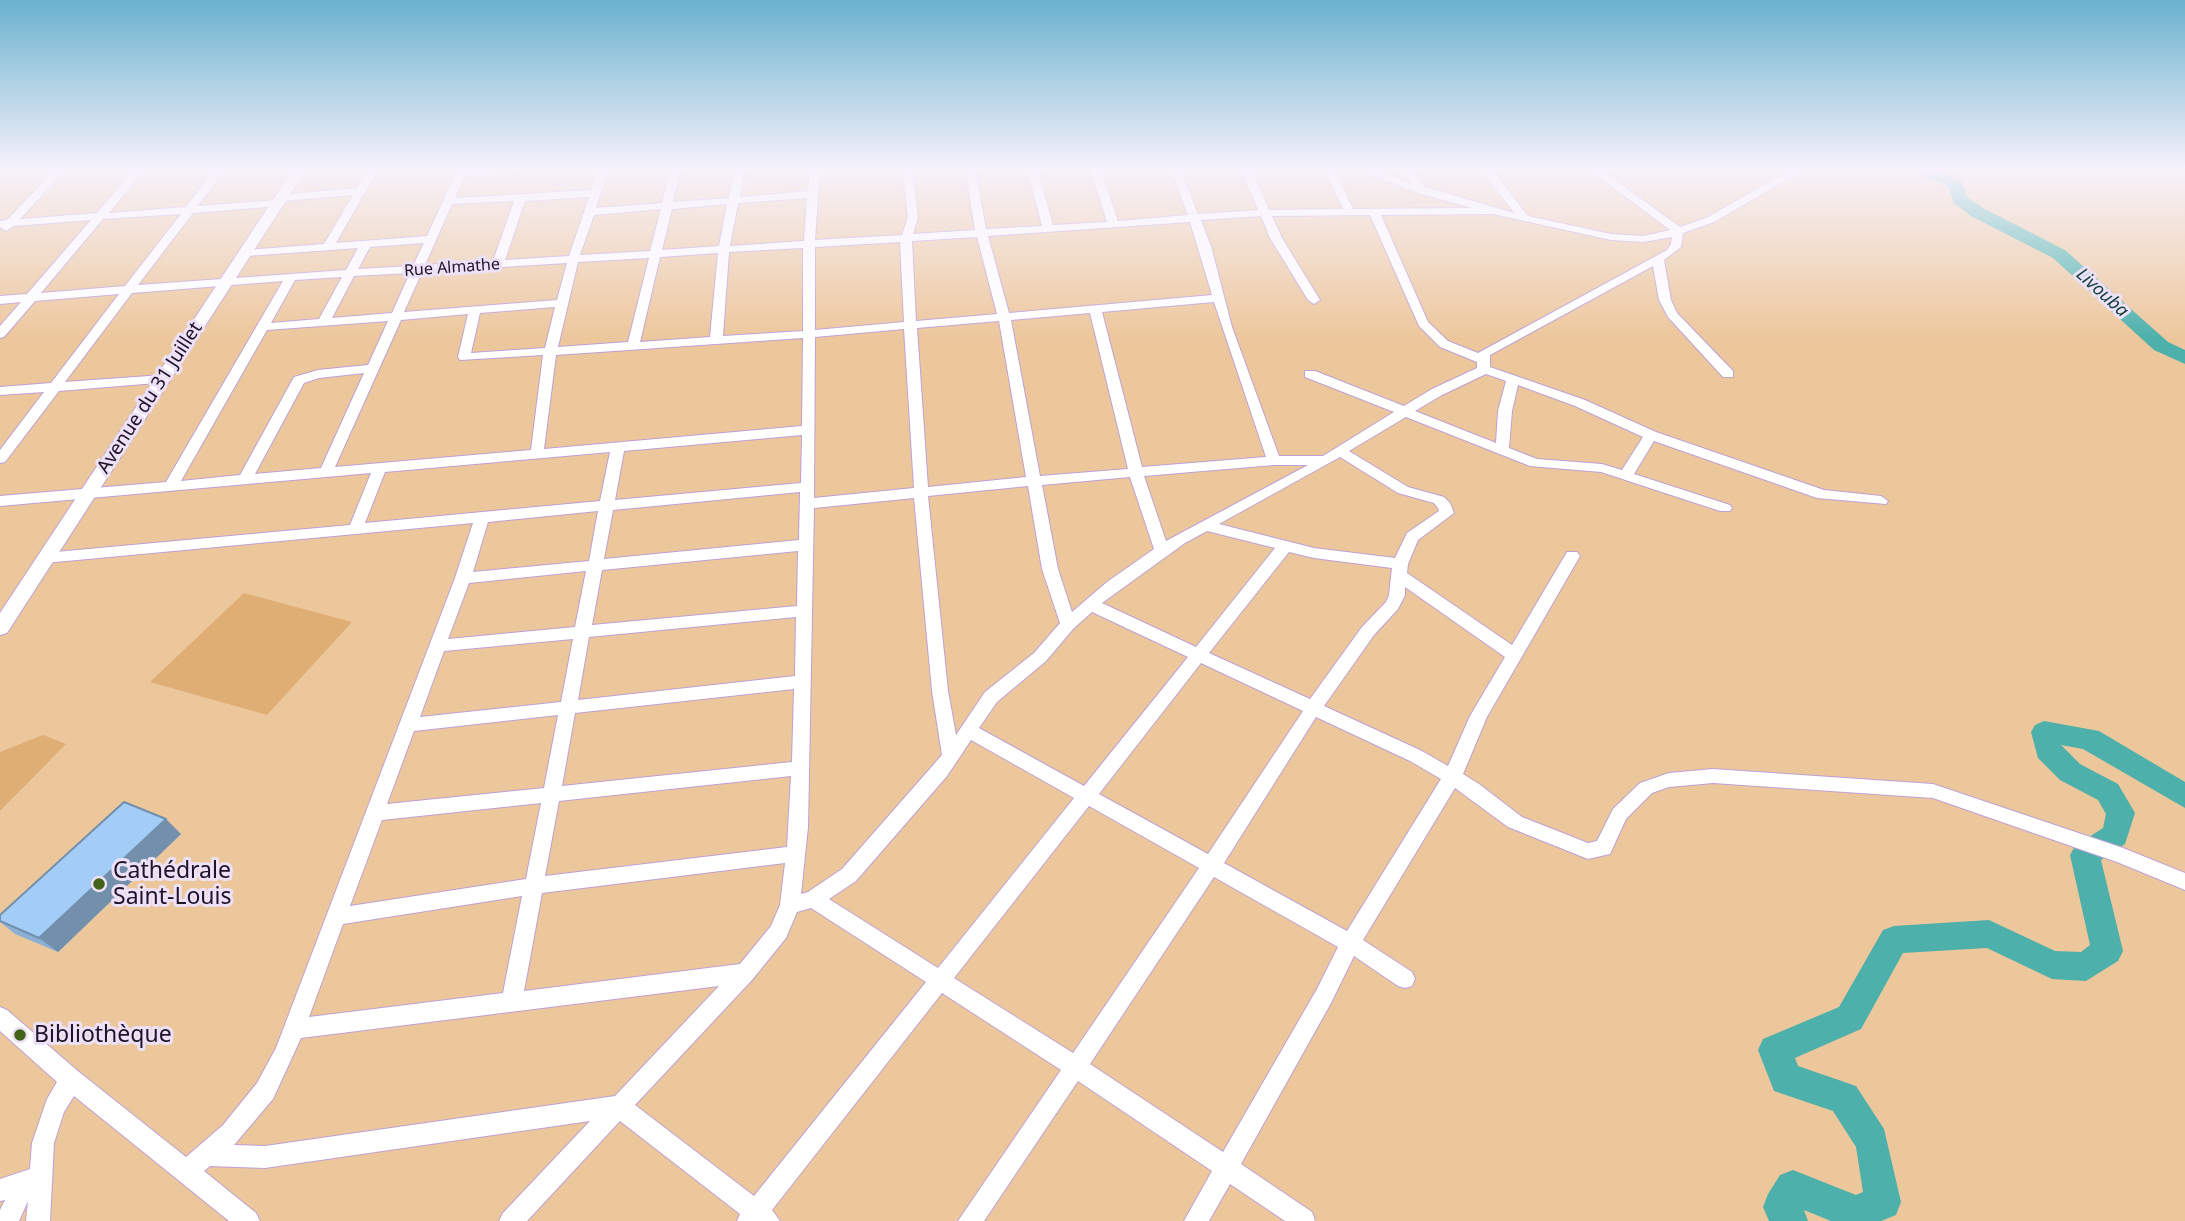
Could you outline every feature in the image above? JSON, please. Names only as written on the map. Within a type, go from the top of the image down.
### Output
[{"type":"street","points":[[0,334],[92,225]]},
{"type":"street","points":[[0,460],[179,225]]},
{"type":"street","name":"Avenue du 31 Juillet","points":[[0,628],[264,225]]},
{"type":"street","points":[[328,247],[340,225]]},
{"type":"street","points":[[326,471],[438,225]]},
{"type":"street","points":[[497,266],[511,225]]},
{"type":"street","points":[[537,453],[550,353],[573,260],[585,225]]},
{"type":"street","points":[[633,346],[660,225]]},
{"type":"street","points":[[716,341],[724,248],[729,225]]},
{"type":"street","points":[[511,1221],[745,973],[779,932],[790,905],[797,854],[800,768],[809,430],[810,225]]},
{"type":"street","points":[[911,225],[905,244],[921,494],[940,691],[951,756]]},
{"type":"street","points":[[980,225],[1004,317],[1050,569],[1068,624]]},
{"type":"street","name":"Rue Almathe","points":[[0,300],[129,292],[292,276],[497,266],[724,248],[1092,225]]},
{"type":"street","points":[[1195,225],[1220,298],[1226,327],[1274,461]]},
{"type":"street","points":[[1270,225],[1300,282],[1314,300]]},
{"type":"street","points":[[1380,225],[1423,323],[1444,344],[1513,380],[1580,403],[1651,435],[1822,495],[1881,500]]},
{"type":"street","points":[[1554,225],[1626,239],[1657,237],[1693,225]]},
{"type":"street","points":[[1670,225],[1678,231]]},
{"type":"street","points":[[1484,364],[1484,354],[1499,344],[1658,260],[1677,245],[1678,231]]},
{"type":"street","points":[[246,253],[432,239]]},
{"type":"street","points":[[323,323],[365,244]]},
{"type":"street","points":[[1658,260],[1665,300],[1672,314],[1728,373]]},
{"type":"street","points":[[172,484],[292,276]]},
{"type":"street","points":[[475,310],[464,357],[810,334],[1096,311],[1220,298]]},
{"type":"street","points":[[263,327],[562,303]]},
{"type":"street","points":[[1096,311],[1136,473],[1162,550]]},
{"type":"street","points":[[790,905],[813,899],[849,875],[902,819],[951,756],[991,696],[1040,657],[1089,604],[1162,550],[1324,460],[1484,364]]},
{"type":"street","points":[[245,478],[299,380],[318,374],[371,369]]},
{"type":"street","points":[[1310,374],[1535,463],[1591,466],[1725,508]]},
{"type":"street","points":[[0,391],[163,379]]},
{"type":"street","points":[[1502,452],[1505,411],[1513,380]]},
{"type":"street","points":[[0,501],[809,430]]},
{"type":"street","points":[[1626,475],[1651,435]]},
{"type":"street","points":[[512,1000],[618,446]]},
{"type":"street","points":[[970,1221],[1210,867],[1314,708],[1368,631],[1392,605],[1398,595],[1400,570],[1412,537],[1444,516],[1447,508],[1432,497],[1403,490],[1339,451]]},
{"type":"street","points":[[45,558],[608,505],[807,495],[921,494],[1033,481],[1274,461],[1324,460]]},
{"type":"street","points":[[356,528],[380,467]]},
{"type":"street","points":[[187,1171],[231,1133],[265,1091],[294,1029],[463,578],[482,517]]},
{"type":"street","points":[[1207,526],[1285,546],[1400,570],[1513,654]]},
{"type":"street","points":[[463,578],[804,545]]},
{"type":"street","points":[[205,1155],[265,1157],[618,1106],[757,1218],[1285,546]]},
{"type":"street","points":[[1196,1221],[1324,996],[1350,943],[1453,776],[1479,716],[1572,555]]},
{"type":"street","points":[[1089,604],[1202,655],[1453,776],[1515,821],[1572,847],[1594,851],[1603,848],[1610,829],[1629,802],[1660,782],[1687,777],[1920,789],[1949,795],[2123,856],[2185,882]]},
{"type":"street","points":[[437,646],[804,611]]},
{"type":"street","points":[[406,725],[802,682]]},
{"type":"street","points":[[967,729],[1350,943],[1405,979]]},
{"type":"street","points":[[374,813],[800,768]]},
{"type":"street","points":[[335,917],[533,886],[797,854]]},
{"type":"street","points":[[813,899],[1074,1066],[1304,1220]]},
{"type":"street","points":[[294,1029],[745,973]]},
{"type":"street","points":[[0,1017],[9,1034],[248,1221]]},
{"type":"street","points":[[8,1221],[32,1180],[55,1107],[71,1080]]},
{"type":"street","points":[[0,1190],[32,1180]]},
{"type":"street","points":[[32,1180],[38,1221]]},
{"type":"shaded area","points":[[0,225],[2185,225],[2185,1221],[0,1221]]},
{"type":"shaded area","points":[[244,593],[352,622],[267,715],[150,682]]},
{"type":"shaded area","points":[[43,735],[66,744],[0,811],[0,752]]},
{"type":"building","points":[[124,802],[166,819],[39,938],[0,921],[0,915]]},
{"type":"waterway","name":"Livouba","points":[[2002,225],[2059,254],[2161,346],[2185,358]]},
{"type":"waterway","name":"Livouba","points":[[1790,1221],[1781,1207],[1793,1188],[1856,1213],[1883,1202],[1872,1141],[1844,1098],[1786,1079],[1775,1050],[1850,1018],[1894,940],[1989,934],[2052,965],[2086,967],[2107,951],[2085,855],[2115,835],[2121,813],[2108,792],[2070,772],[2048,750],[2044,732],[2089,739],[2185,796]]},
{"type":"place","name":"Cathédrale Saint-Louis","points":[[99,884]]},
{"type":"place","name":"Bibliothèque","points":[[20,1035]]}]
